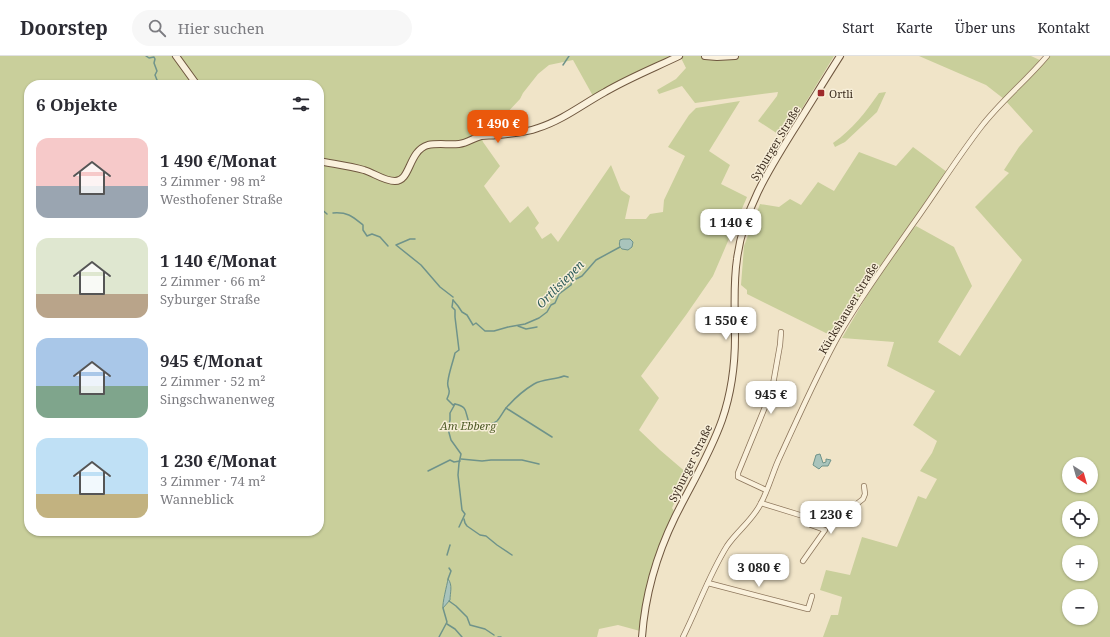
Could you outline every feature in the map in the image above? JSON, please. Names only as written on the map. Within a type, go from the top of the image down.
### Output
[{"type":"street","points":[[176,56],[193,80]]},
{"type":"street","points":[[324,162],[351,167],[388,180],[396,181],[402,179],[406,175],[414,155],[427,146],[434,144],[460,144],[470,142],[481,136],[516,133],[538,129],[568,115],[625,81],[679,56]]},
{"type":"street","points":[[705,56],[735,56]]},
{"type":"street","name":"Syburger Straße","points":[[642,637],[650,589],[660,553],[674,518],[710,448],[720,424],[728,397],[735,354],[734,287],[737,258],[747,216],[765,176],[840,56]]},
{"type":"street","name":"Kückshauser Straße","points":[[683,637],[726,547],[761,503],[784,449],[840,335],[868,288],[981,126],[1006,98],[1037,69],[1047,56]]},
{"type":"street","points":[[766,490],[738,477],[738,473],[772,390],[781,332]]},
{"type":"street","points":[[803,516],[823,510],[848,509],[860,503],[865,494],[864,486]]},
{"type":"street","points":[[761,503],[803,516],[811,525],[825,530],[803,561]]},
{"type":"street","points":[[708,583],[808,609],[812,596]]},
{"type":"green space","name":"Am Ebberg","points":[[0,56],[675,56],[593,96],[573,60],[549,65],[538,74],[520,99],[505,115],[515,130],[481,136],[483,142],[500,166],[484,186],[510,223],[528,206],[539,223],[535,228],[542,239],[551,233],[558,242],[611,165],[621,190],[630,196],[625,219],[646,219],[650,214],[663,212],[664,200],[685,156],[668,147],[689,115],[696,108],[740,101],[709,151],[730,165],[721,184],[747,197],[713,276],[641,376],[659,398],[639,430],[688,474],[672,508],[674,511],[661,541],[649,585],[640,631],[618,625],[599,629],[597,637],[0,637]]},
{"type":"green space","points":[[680,56],[834,56],[784,138],[758,121],[777,96],[778,92],[695,103],[682,86],[659,94],[657,90],[676,79],[686,68]]},
{"type":"green space","points":[[919,56],[1031,56],[1044,62],[1049,56],[1110,56],[1110,637],[823,637],[831,615],[838,615],[842,597],[820,590],[826,570],[850,575],[862,537],[897,547],[918,496],[926,499],[937,479],[920,471],[932,453],[937,441],[913,425],[935,391],[887,366],[894,342],[842,338],[872,287],[868,285],[847,317],[836,338],[747,294],[747,290],[741,285],[744,246],[760,204],[779,207],[790,199],[801,205],[818,182],[834,191],[859,152],[896,166],[913,147],[947,172],[910,231],[916,226],[954,247],[972,286],[938,342],[960,356],[1022,260],[975,207],[1009,173],[1004,170],[1019,147],[1033,131],[1004,99],[986,85]]},
{"type":"green space","points":[[886,92],[877,112],[845,142],[835,147],[833,143],[847,132],[879,93]]},
{"type":"water","points":[[630,239],[633,242],[632,247],[628,250],[622,249],[619,244],[620,240]]},
{"type":"water","points":[[820,454],[823,463],[826,462],[826,459],[831,460],[828,466],[822,466],[819,469],[813,465],[816,455]]},
{"type":"water","points":[[448,579],[451,586],[450,600],[443,608],[444,599]]},
{"type":"waterway","points":[[146,56],[149,58],[154,57],[155,59],[154,63],[157,71],[155,75],[157,80]]},
{"type":"waterway","points":[[563,65],[569,56]]},
{"type":"waterway","points":[[333,213],[342,213],[353,217],[363,225],[363,230],[367,236],[372,234],[380,237],[388,246]]},
{"type":"waterway","points":[[415,239],[410,239],[396,245],[421,265],[440,287],[453,297]]},
{"type":"waterway","name":"Ortlisiepen","points":[[453,300],[462,312],[467,315],[473,325],[476,323],[485,331],[494,331],[525,324],[539,318],[547,312],[551,305],[555,303],[559,294],[571,285],[572,281],[582,276],[596,260],[620,247]]},
{"type":"waterway","points":[[453,300],[452,307],[455,310],[459,350],[455,353],[449,374],[449,392],[447,399],[453,405],[455,404],[450,413],[448,429],[451,440],[461,454],[458,475],[462,510],[465,514],[459,527]]},
{"type":"waterway","points":[[518,326],[526,329],[537,327]]},
{"type":"waterway","points":[[455,404],[460,405],[465,409],[470,424],[488,424],[497,421],[506,408],[534,384],[564,376],[568,377]]},
{"type":"waterway","points":[[506,408],[552,437]]},
{"type":"waterway","points":[[461,459],[482,461],[522,460],[539,464]]},
{"type":"waterway","points":[[428,471],[450,460],[454,462],[460,461]]},
{"type":"waterway","points":[[464,519],[467,526],[480,535],[486,536],[512,555]]},
{"type":"waterway","points":[[447,555],[450,545]]},
{"type":"waterway","points":[[448,579],[451,571],[449,568]]},
{"type":"waterway","points":[[449,601],[467,617],[470,625],[485,629],[494,635]]},
{"type":"waterway","points":[[439,637],[447,622],[443,608]]},
{"type":"waterway","points":[[447,624],[455,629],[462,637]]},
{"type":"place","name":"Ortli","points":[[821,93]]}]
